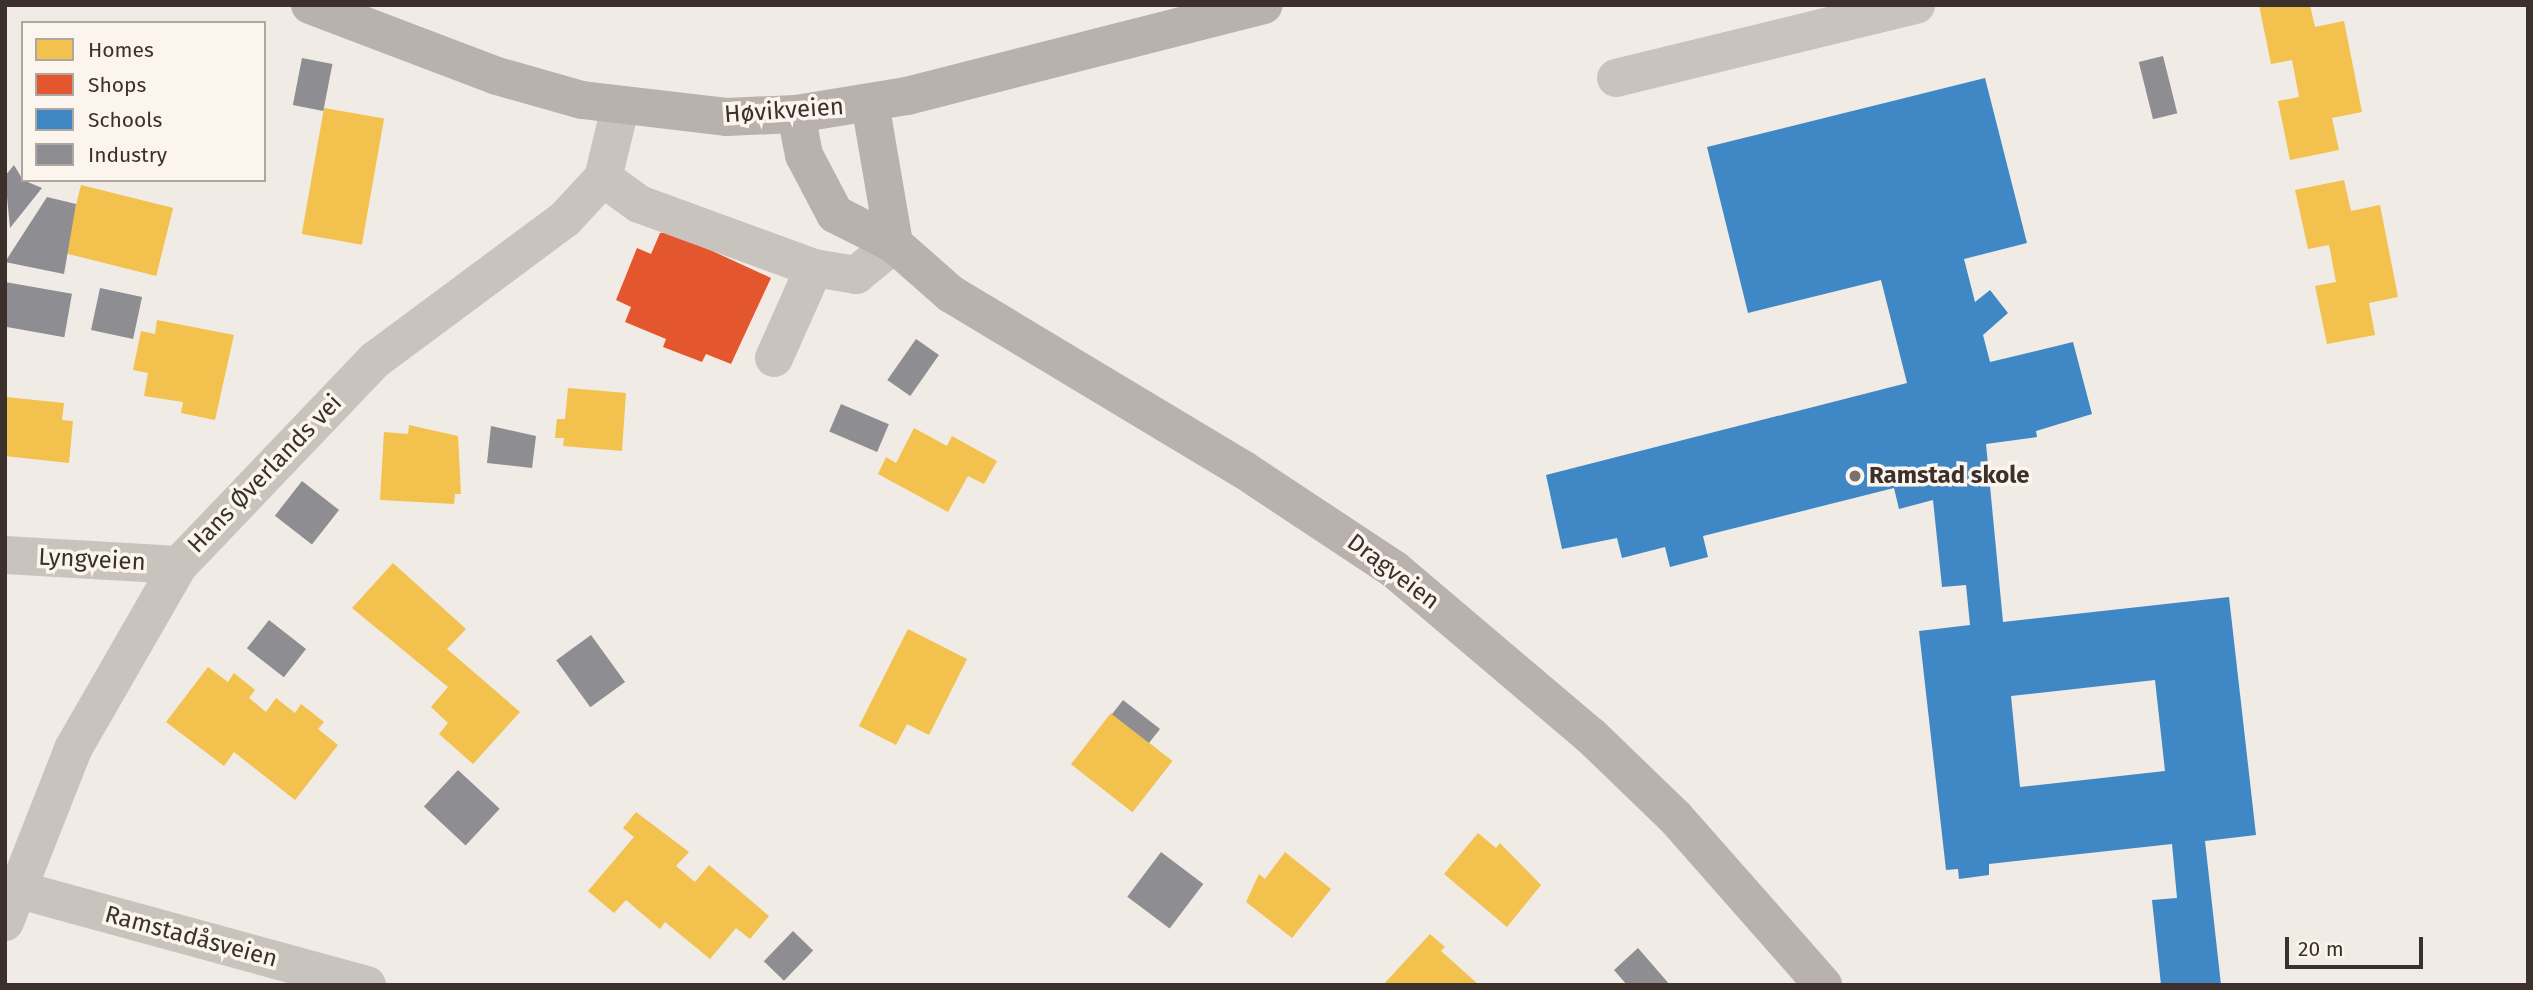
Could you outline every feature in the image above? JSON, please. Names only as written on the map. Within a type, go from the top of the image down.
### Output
[{"type":"main road","name":"Høvikveien","points":[[310,5],[497,76],[620,108],[726,117],[796,114],[870,103],[1264,5]]},
{"type":"main road","points":[[870,103],[894,244]]},
{"type":"main road","name":"Dragveien","points":[[796,114],[804,155],[835,214],[894,244],[951,294],[1244,470],[1395,570],[1610,754],[1675,817],[1823,985]]},
{"type":"street","points":[[1616,78],[1916,5]]},
{"type":"street","name":"Hans Øverlands vei","points":[[10,906],[73,748],[178,565],[375,359],[565,219],[603,178],[620,108]]},
{"type":"street","points":[[603,178],[639,204],[814,268],[856,275],[894,244]]},
{"type":"street","points":[[774,358],[814,268]]},
{"type":"street","name":"Lyngveien","points":[[5,555],[178,565]]},
{"type":"street","name":"Ramstadåsveien","points":[[10,906],[367,985]]},
{"type":"building: Homes","points":[[2259,5],[2310,5],[2315,27],[2344,21],[2362,112],[2332,118],[2339,150],[2290,160],[2278,101],[2299,97],[2292,60],[2271,64]]},
{"type":"building: Homes","points":[[324,108],[384,119],[362,245],[302,234]]},
{"type":"building: Homes","points":[[2344,180],[2351,211],[2380,205],[2398,297],[2369,303],[2375,335],[2327,344],[2315,286],[2336,282],[2329,245],[2308,249],[2295,190]]},
{"type":"building: Homes","points":[[81,185],[173,208],[156,276],[64,253]]},
{"type":"building: Homes","points":[[157,320],[234,335],[215,420],[181,413],[183,402],[144,396],[148,373],[133,370],[141,331],[155,334]]},
{"type":"building: Homes","points":[[568,388],[626,393],[622,451],[563,446],[564,438],[555,438],[557,419],[565,419]]},
{"type":"building: Homes","points":[[6,397],[64,403],[62,420],[73,421],[69,463],[5,456]]},
{"type":"building: Homes","points":[[409,425],[458,436],[461,494],[455,494],[454,504],[380,500],[384,432],[408,434]]},
{"type":"building: Homes","points":[[914,428],[947,446],[952,436],[997,461],[984,484],[968,476],[948,512],[878,474],[886,457],[896,463]]},
{"type":"building: Homes","points":[[393,563],[466,629],[447,649],[520,712],[473,764],[439,734],[448,723],[431,707],[448,687],[352,608]]},
{"type":"building: Homes","points":[[908,629],[967,659],[929,735],[907,724],[896,745],[859,726]]},
{"type":"building: Homes","points":[[208,667],[228,682],[234,673],[255,690],[249,698],[266,712],[276,698],[295,713],[301,704],[324,722],[318,729],[338,745],[295,800],[234,752],[224,766],[166,722]]},
{"type":"building: Homes","points":[[1111,713],[1172,761],[1132,812],[1071,764]]},
{"type":"building: Homes","points":[[636,812],[689,852],[676,866],[695,882],[709,865],[769,916],[750,939],[736,928],[710,959],[665,922],[660,929],[626,900],[614,913],[588,891],[634,837],[623,828]]},
{"type":"building: Homes","points":[[1478,833],[1496,848],[1500,843],[1541,885],[1507,927],[1444,874]]},
{"type":"building: Homes","points":[[1285,852],[1331,889],[1292,938],[1246,902],[1259,874],[1265,879]]},
{"type":"building: Homes","points":[[1430,934],[1445,947],[1441,951],[1479,985],[1383,985]]},
{"type":"building: Shops","points":[[671,232],[771,278],[731,364],[706,354],[702,362],[663,347],[666,339],[625,322],[631,307],[616,300],[637,248],[651,254],[660,233]]},
{"type":"building: Schools","points":[[1985,78],[2027,243],[1964,259],[1975,302],[1990,290],[2008,313],[1983,335],[1990,362],[2073,342],[2092,414],[2036,431],[2037,437],[1986,444],[2003,622],[2229,597],[2256,835],[2205,841],[2221,985],[2161,985],[2152,900],[2177,898],[2172,844],[1989,864],[1989,875],[1959,879],[1958,869],[1946,870],[1919,631],[1970,625],[1966,585],[1942,587],[1933,500],[1899,509],[1894,488],[1703,536],[1708,557],[1670,567],[1665,547],[1622,558],[1617,538],[1562,549],[1546,475],[1907,383],[1881,280],[1748,313],[1707,147]],"holes":[[[2155,680],[2165,771],[2020,787],[2011,696]]]},
{"type":"building: Industry","points":[[2163,56],[2177,113],[2153,119],[2139,62]]},
{"type":"building: Industry","points":[[302,58],[332,64],[323,111],[293,105]]},
{"type":"building: Industry","points":[[14,165],[21,182],[42,188],[10,228],[5,176]]},
{"type":"building: Industry","points":[[47,197],[76,204],[64,274],[5,262]]},
{"type":"building: Industry","points":[[5,282],[72,294],[64,337],[5,327]]},
{"type":"building: Industry","points":[[100,288],[142,297],[133,339],[91,330]]},
{"type":"building: Industry","points":[[916,339],[939,355],[910,396],[887,380]]},
{"type":"building: Industry","points":[[841,404],[889,424],[877,452],[829,432]]},
{"type":"building: Industry","points":[[491,426],[536,436],[532,468],[487,463]]},
{"type":"building: Industry","points":[[302,481],[339,510],[312,545],[275,516]]},
{"type":"building: Industry","points":[[269,620],[306,649],[284,677],[247,648]]},
{"type":"building: Industry","points":[[591,635],[625,682],[590,707],[556,660]]},
{"type":"building: Industry","points":[[1123,700],[1160,729],[1149,743],[1112,714]]},
{"type":"building: Industry","points":[[458,770],[500,809],[466,845],[424,807]]},
{"type":"building: Industry","points":[[1161,852],[1203,884],[1170,929],[1127,897]]},
{"type":"building: Industry","points":[[793,931],[813,950],[784,981],[764,961]]},
{"type":"building: Industry","points":[[1638,948],[1670,985],[1627,985],[1614,970]]},
{"type":"place","name":"Ramstad skole","points":[[1855,476]]}]
